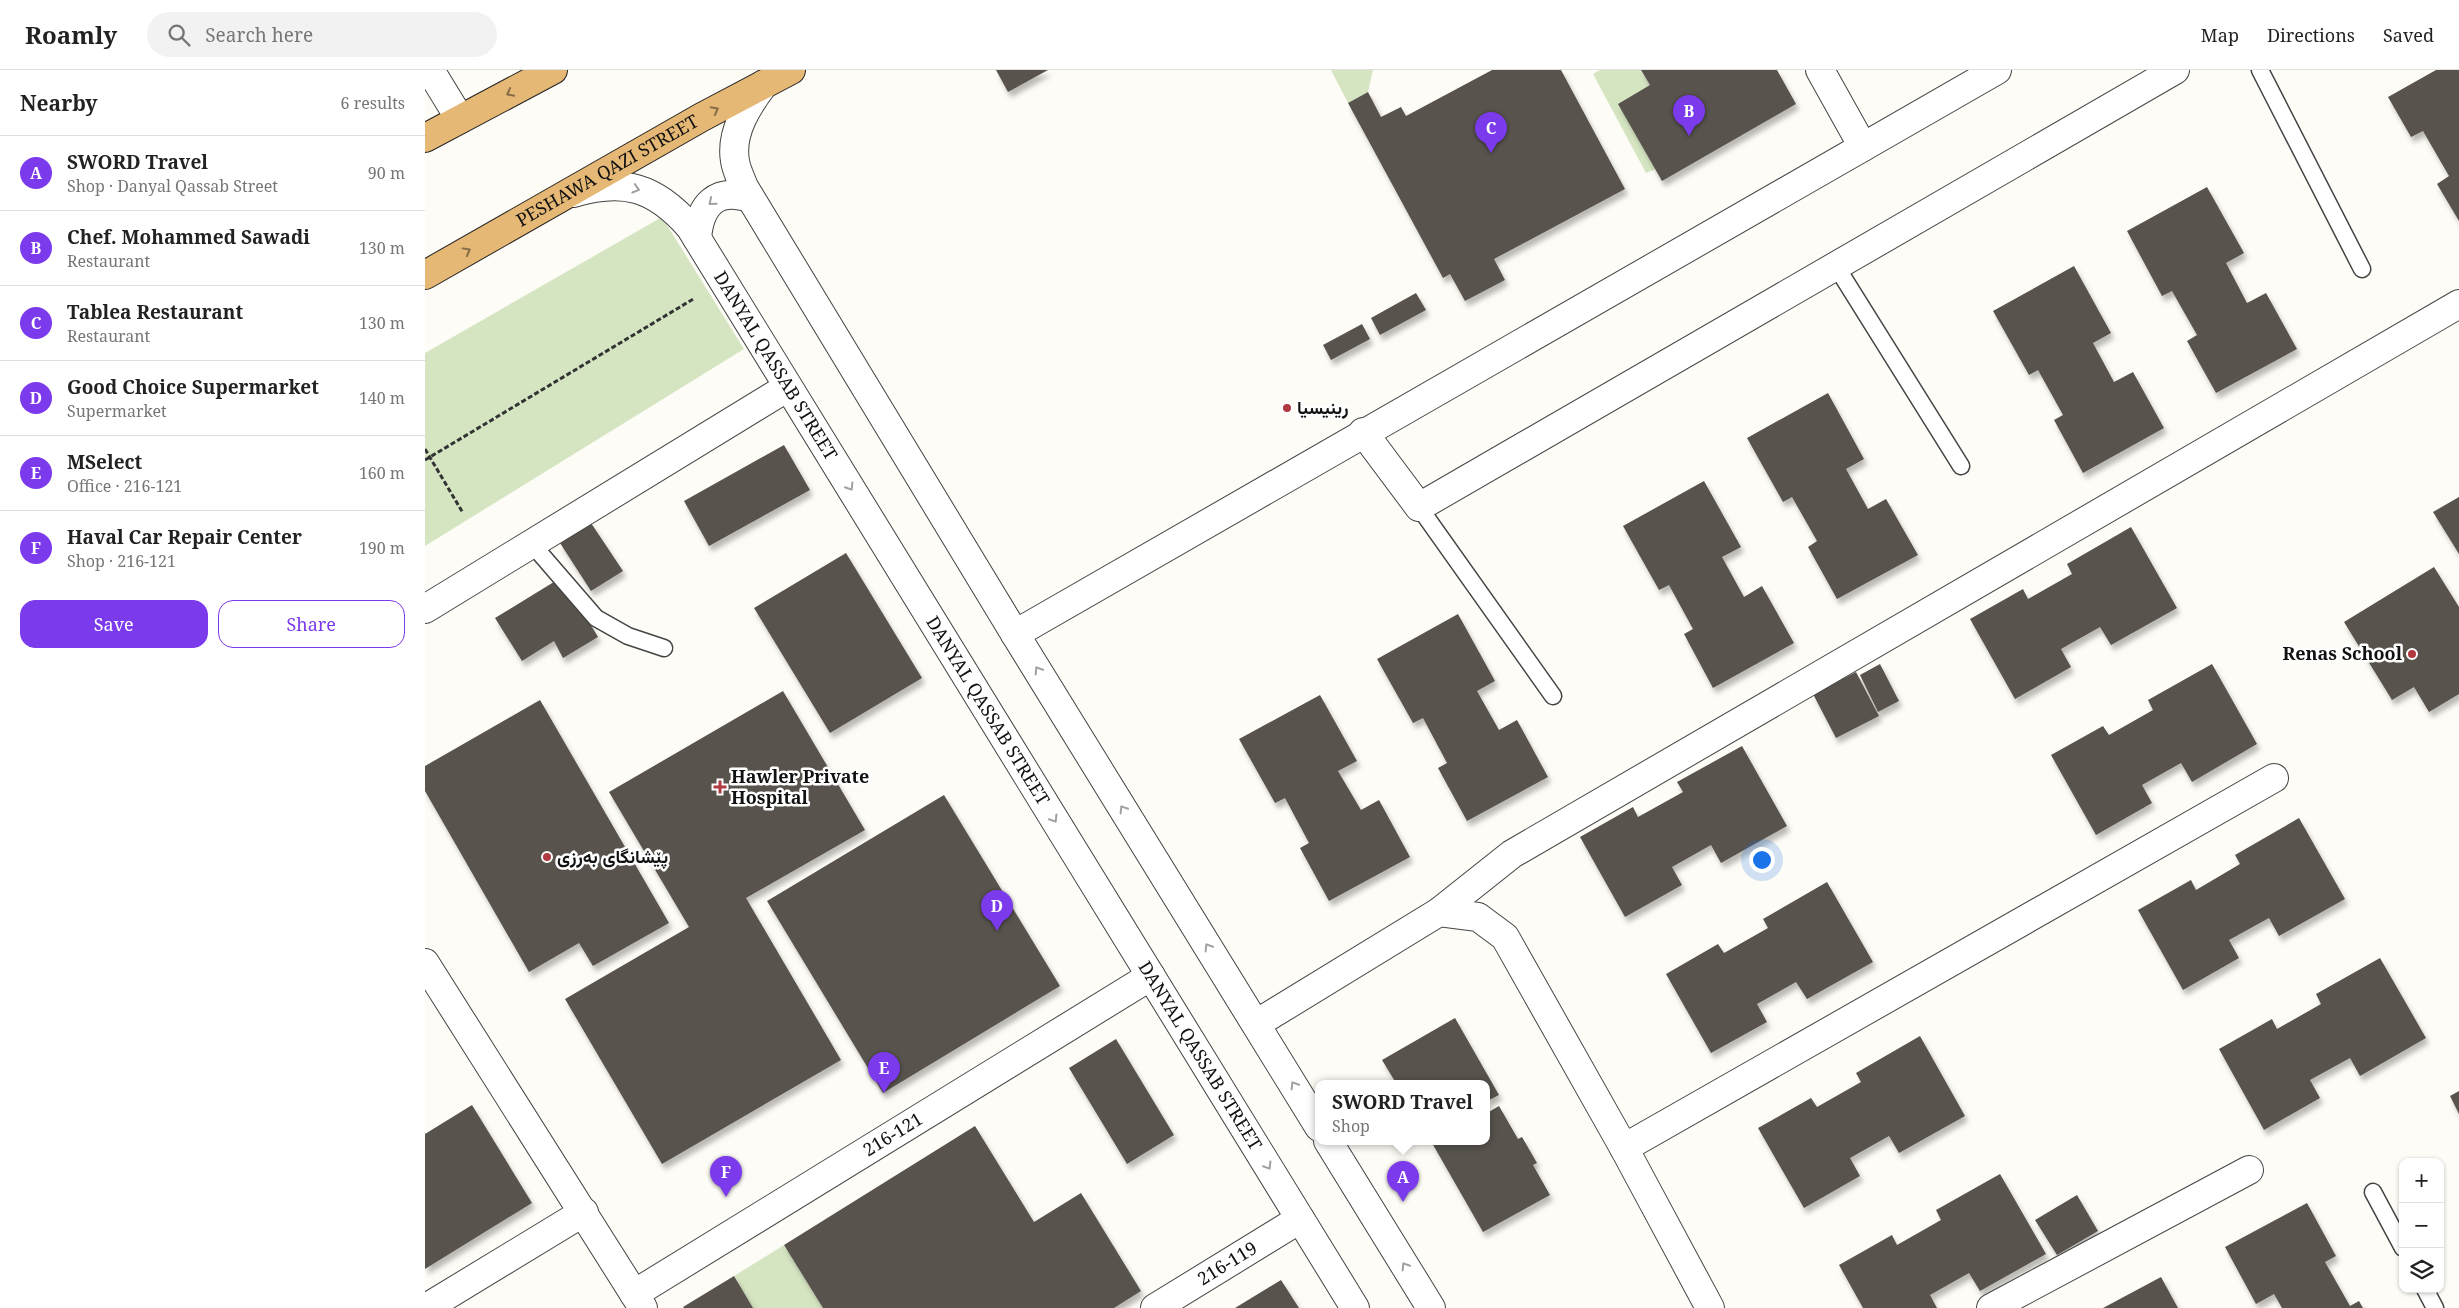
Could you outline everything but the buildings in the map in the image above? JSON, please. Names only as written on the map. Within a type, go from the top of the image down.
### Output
[{"type":"highway","points":[[425,138],[553,70]]},
{"type":"highway","name":"PESHAWA QAZI STREET","points":[[425,275],[702,117],[791,70]]},
{"type":"street","points":[[430,70],[460,119]]},
{"type":"street","points":[[1820,70],[1863,147]]},
{"type":"street","points":[[1015,634],[1363,432],[1997,70]]},
{"type":"street","points":[[1363,432],[1419,507],[2175,70]]},
{"type":"street","points":[[764,84],[747,107],[737,132],[735,160],[750,198],[1015,634],[1315,1120]]},
{"type":"street","name":"DANYAL QASSAB STREET","points":[[571,193],[597,186],[624,186],[649,193],[672,207],[690,227],[1355,1308]]},
{"type":"street","points":[[697,238],[700,218],[705,208],[713,199],[723,194],[740,194],[750,198]]},
{"type":"street","points":[[1256,1024],[1439,912],[1512,854],[2459,304]]},
{"type":"street","points":[[425,608],[789,387]]},
{"type":"street","points":[[1624,1148],[2274,778]]},
{"type":"street","points":[[1439,912],[1478,917],[1505,937],[1624,1148],[1710,1308]]},
{"type":"street","points":[[425,963],[639,1301]]},
{"type":"street","name":"216-121","points":[[639,1301],[1151,976]]},
{"type":"street","points":[[1330,1145],[1431,1308]]},
{"type":"street","points":[[1991,1308],[2249,1170]]},
{"type":"street","points":[[426,1308],[584,1212]]},
{"type":"street","name":"216-119","points":[[1155,1308],[1300,1219]]},
{"type":"lane","points":[[2260,70],[2362,270]]},
{"type":"lane","points":[[1837,266],[1961,466]]},
{"type":"lane","points":[[1419,507],[1553,696]]},
{"type":"lane","points":[[532,544],[596,618],[628,636],[664,648]]},
{"type":"lane","points":[[2373,1192],[2399,1241]]},
{"type":"lane","points":[[2427,1293],[2435,1308]]},
{"type":"path","points":[[425,460],[699,296]]},
{"type":"path","points":[[425,449],[463,513]]},
{"type":"green space","points":[[1331,70],[1373,70],[1368,92],[1348,103]]},
{"type":"green space","points":[[1600,70],[1641,70],[1650,85],[1656,169],[1646,173],[1593,74]]},
{"type":"green space","points":[[662,217],[744,349],[425,546],[425,353]]},
{"type":"green space","points":[[784,1245],[823,1308],[753,1308],[734,1276]]},
{"type":"place","name":"Chef. Mohammed Sawadi","points":[[1689,136]]},
{"type":"place","name":"Tablea Restaurant","points":[[1491,153]]},
{"type":"place","name":"رينيسيا","points":[[1287,408]]},
{"type":"place","name":"Renas School","points":[[2412,654]]},
{"type":"place","name":"Hawler Private Hospital","points":[[720,787]]},
{"type":"place","name":"پێشانگای بەرزی","points":[[547,857]]},
{"type":"place","name":"Good Choice Supermarket","points":[[997,931]]},
{"type":"place","name":"MSelect","points":[[884,1093]]},
{"type":"place","name":"Haval Car Repair Center","points":[[726,1197]]},
{"type":"place","name":"SWORD Travel","points":[[1403,1202]]}]
